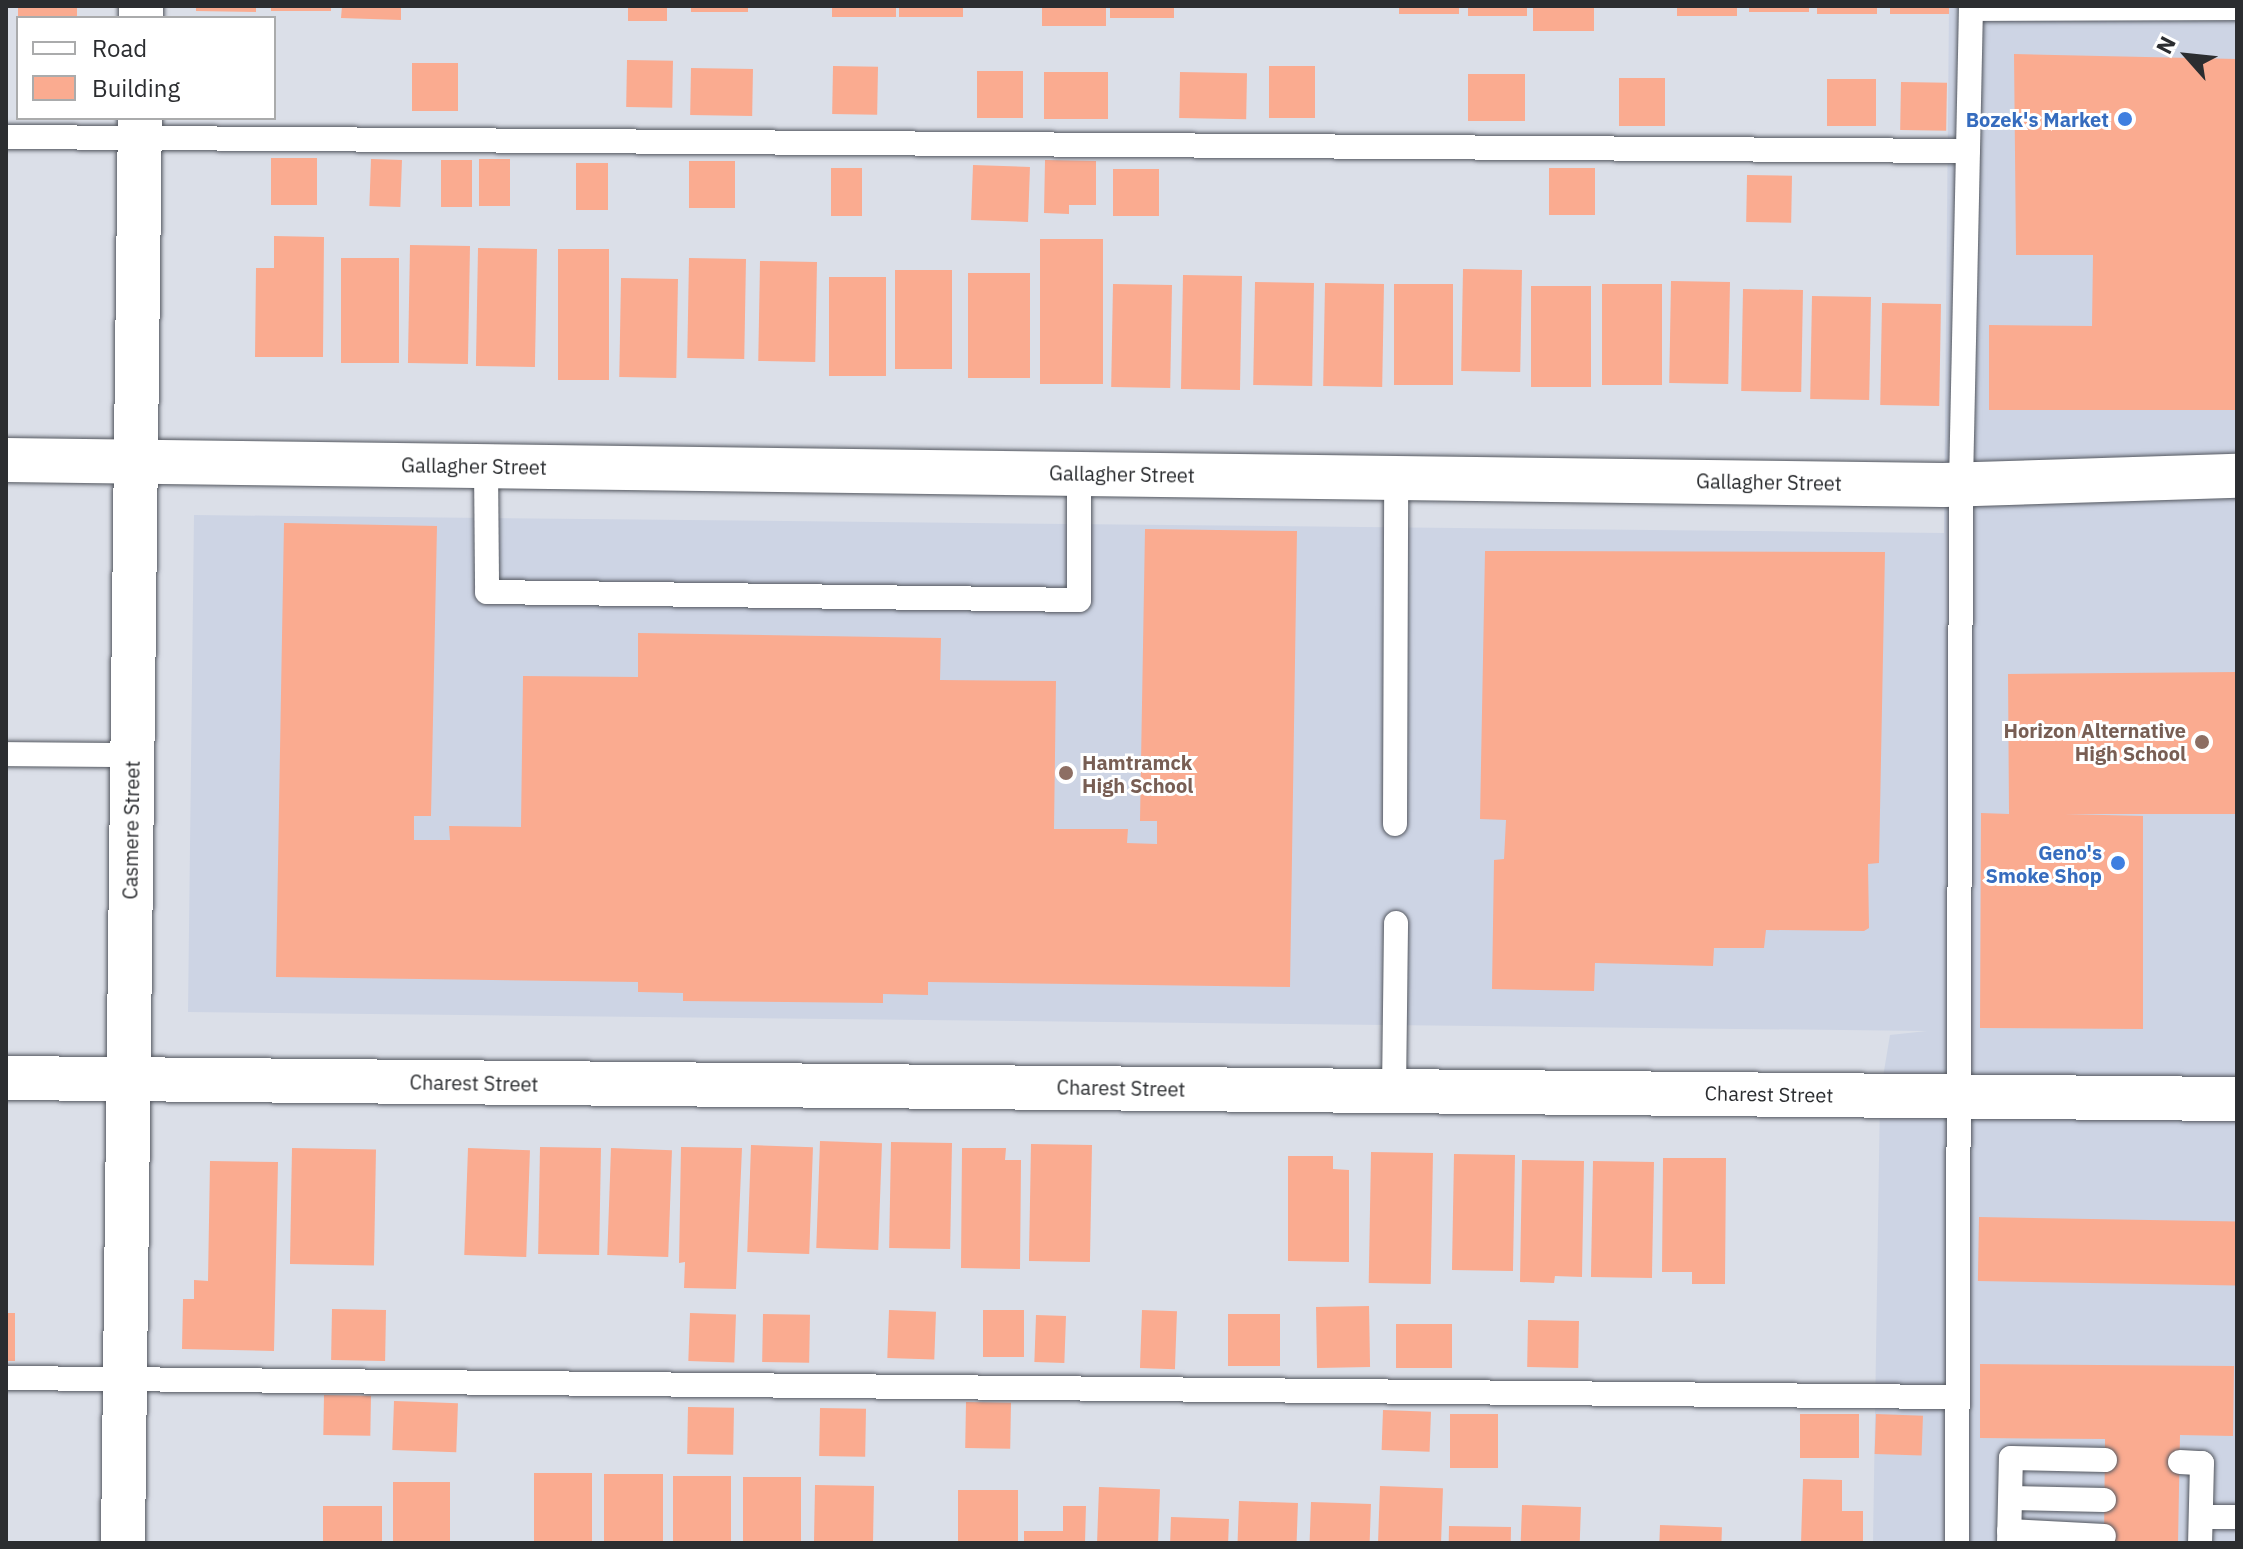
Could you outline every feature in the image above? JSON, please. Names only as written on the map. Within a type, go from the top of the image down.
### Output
[{"type":"street","name":"Casmere Street","points":[[123,1543],[140,128]]},
{"type":"street","name":"Gallagher Street","points":[[6,460],[1961,484],[2237,476]]},
{"type":"street","name":"Charest Street","points":[[6,1078],[2237,1099]]},
{"type":"lane","points":[[1957,1543],[1961,484],[1971,8],[2237,8]]},
{"type":"lane","points":[[6,137],[140,128],[1968,151]]},
{"type":"lane","points":[[486,466],[487,592],[1079,600],[1079,474]]},
{"type":"lane","points":[[1395,824],[1396,478]]},
{"type":"lane","points":[[6,754],[132,755]]},
{"type":"lane","points":[[1394,1091],[1396,923]]},
{"type":"lane","points":[[6,1378],[1958,1397]]},
{"type":"lane","points":[[2104,1536],[2009,1537],[2011,1458],[2105,1460]]},
{"type":"lane","points":[[2191,1462],[2193,1524],[2237,1517]]},
{"type":"lane","points":[[2011,1498],[2104,1500]]},
{"type":"shaded area","name":"Hamtramck High School","points":[[1949,6],[2237,6],[2237,1543],[1873,1543],[1880,1095],[1890,1035],[1927,1031],[188,1012],[194,515],[1944,533]]},
{"type":"building","points":[[18,6],[77,6],[77,16],[18,16]]},
{"type":"building","points":[[196,6],[256,6],[256,12],[196,11]]},
{"type":"building","points":[[271,6],[331,6],[331,11],[271,11]]},
{"type":"building","points":[[342,6],[401,6],[401,20],[341,18]]},
{"type":"building","points":[[628,6],[667,6],[667,21],[628,21]]},
{"type":"building","points":[[691,6],[748,6],[748,12],[691,12]]},
{"type":"building","points":[[832,6],[896,6],[896,17],[832,17]]},
{"type":"building","points":[[899,6],[963,6],[963,17],[899,17]]},
{"type":"building","points":[[1042,6],[1106,6],[1106,26],[1042,26]]},
{"type":"building","points":[[1110,6],[1174,6],[1174,18],[1110,18]]},
{"type":"building","points":[[1399,6],[1459,6],[1459,14],[1399,14]]},
{"type":"building","points":[[1468,6],[1527,6],[1527,16],[1468,16]]},
{"type":"building","points":[[1533,6],[1594,6],[1594,31],[1533,31]]},
{"type":"building","points":[[1677,6],[1737,6],[1737,16],[1677,16]]},
{"type":"building","points":[[1749,6],[1809,6],[1809,12],[1749,12]]},
{"type":"building","points":[[1817,6],[1877,6],[1877,14],[1817,14]]},
{"type":"building","points":[[1890,6],[1949,6],[1949,14],[1890,14]]},
{"type":"building","points":[[2014,54],[2237,59],[2237,410],[1989,410],[1989,325],[2092,326],[2093,255],[2016,255]]},
{"type":"building","points":[[627,60],[673,61],[672,108],[626,107]]},
{"type":"building","points":[[412,63],[458,63],[458,111],[412,111]]},
{"type":"building","points":[[833,66],[878,67],[877,115],[832,114]]},
{"type":"building","points":[[1269,66],[1315,66],[1315,118],[1269,118]]},
{"type":"building","points":[[691,68],[753,69],[752,116],[690,115]]},
{"type":"building","points":[[977,71],[1023,71],[1023,118],[977,118]]},
{"type":"building","points":[[1044,72],[1108,72],[1108,119],[1044,119]]},
{"type":"building","points":[[1180,72],[1247,73],[1246,119],[1179,118]]},
{"type":"building","points":[[1468,74],[1525,74],[1525,121],[1468,121]]},
{"type":"building","points":[[1619,78],[1665,78],[1665,126],[1619,126]]},
{"type":"building","points":[[1827,79],[1876,79],[1876,126],[1827,126]]},
{"type":"building","points":[[1901,82],[1947,83],[1946,131],[1900,130]]},
{"type":"building","points":[[271,158],[317,158],[317,205],[271,205]]},
{"type":"building","points":[[371,159],[402,160],[400,207],[369,206]]},
{"type":"building","points":[[479,159],[510,159],[510,206],[479,206]]},
{"type":"building","points":[[441,160],[472,160],[472,207],[441,207]]},
{"type":"building","points":[[1045,160],[1096,161],[1096,205],[1069,205],[1069,214],[1044,213]]},
{"type":"building","points":[[689,161],[735,161],[735,208],[689,208]]},
{"type":"building","points":[[576,163],[608,163],[608,210],[576,210]]},
{"type":"building","points":[[973,165],[1030,167],[1028,222],[971,220]]},
{"type":"building","points":[[831,168],[862,168],[862,216],[831,216]]},
{"type":"building","points":[[1549,168],[1595,168],[1595,215],[1549,215]]},
{"type":"building","points":[[1113,169],[1159,169],[1159,216],[1113,216]]},
{"type":"building","points":[[1747,175],[1792,176],[1791,223],[1746,222]]},
{"type":"building","points":[[274,236],[324,237],[323,357],[255,357],[256,268],[274,268]]},
{"type":"building","points":[[1040,239],[1103,239],[1103,384],[1040,384]]},
{"type":"building","points":[[410,245],[470,246],[468,364],[408,363]]},
{"type":"building","points":[[478,248],[537,249],[535,367],[476,366]]},
{"type":"building","points":[[558,249],[609,249],[609,380],[558,380]]},
{"type":"building","points":[[341,258],[399,258],[399,363],[341,363]]},
{"type":"building","points":[[689,258],[746,259],[744,359],[687,358]]},
{"type":"building","points":[[760,261],[817,262],[815,362],[758,361]]},
{"type":"building","points":[[1463,269],[1522,270],[1520,372],[1461,371]]},
{"type":"building","points":[[895,270],[952,270],[952,369],[895,369]]},
{"type":"building","points":[[968,273],[1030,273],[1030,378],[968,378]]},
{"type":"building","points":[[1183,275],[1242,276],[1240,390],[1181,389]]},
{"type":"building","points":[[829,277],[886,277],[886,376],[829,376]]},
{"type":"building","points":[[621,278],[678,279],[676,378],[619,377]]},
{"type":"building","points":[[1671,281],[1730,282],[1728,384],[1669,383]]},
{"type":"building","points":[[1255,282],[1314,283],[1312,386],[1253,385]]},
{"type":"building","points":[[1325,283],[1384,284],[1382,387],[1323,386]]},
{"type":"building","points":[[1113,284],[1172,285],[1170,388],[1111,387]]},
{"type":"building","points":[[1394,284],[1453,284],[1453,385],[1394,385]]},
{"type":"building","points":[[1602,284],[1662,284],[1662,385],[1602,385]]},
{"type":"building","points":[[1531,286],[1591,286],[1591,387],[1531,387]]},
{"type":"building","points":[[1743,289],[1803,290],[1801,392],[1741,391]]},
{"type":"building","points":[[1812,296],[1871,297],[1869,400],[1810,399]]},
{"type":"building","points":[[1882,303],[1941,304],[1939,406],[1880,405]]},
{"type":"building","points":[[284,523],[437,526],[431,816],[414,816],[414,840],[450,840],[449,826],[521,827],[523,676],[638,677],[638,633],[941,638],[940,680],[1056,681],[1054,829],[1128,829],[1127,843],[1157,844],[1157,821],[1140,821],[1145,529],[1297,531],[1290,987],[928,982],[928,995],[883,994],[883,1003],[683,1001],[683,993],[638,992],[638,982],[276,977]]},
{"type":"building","points":[[1485,551],[1885,552],[1879,863],[1868,864],[1869,928],[1864,931],[1766,930],[1764,948],[1714,948],[1713,966],[1595,963],[1594,991],[1492,989],[1494,860],[1504,859],[1506,820],[1480,819]]},
{"type":"building","points":[[2237,672],[2237,814],[2065,814],[2143,816],[2143,1029],[1980,1028],[1981,813],[2009,814],[2008,674]]},
{"type":"building","points":[[820,1141],[882,1143],[878,1250],[816,1248]]},
{"type":"building","points":[[891,1142],[952,1143],[950,1249],[889,1248]]},
{"type":"building","points":[[1031,1144],[1092,1145],[1090,1262],[1029,1261]]},
{"type":"building","points":[[751,1145],[813,1147],[809,1254],[747,1252]]},
{"type":"building","points":[[540,1147],[601,1148],[599,1255],[538,1254]]},
{"type":"building","points":[[681,1147],[742,1148],[736,1289],[684,1288],[685,1262],[679,1263]]},
{"type":"building","points":[[292,1148],[376,1149],[374,1265],[290,1264]]},
{"type":"building","points":[[468,1148],[530,1150],[526,1257],[464,1255]]},
{"type":"building","points":[[611,1148],[672,1150],[668,1257],[607,1255]]},
{"type":"building","points":[[962,1148],[1006,1148],[1005,1160],[1021,1160],[1020,1269],[961,1268]]},
{"type":"building","points":[[1371,1152],[1433,1153],[1431,1284],[1369,1283]]},
{"type":"building","points":[[1454,1154],[1515,1155],[1513,1271],[1452,1270]]},
{"type":"building","points":[[1288,1156],[1333,1156],[1333,1169],[1349,1170],[1349,1262],[1288,1261]]},
{"type":"building","points":[[1663,1158],[1726,1158],[1725,1284],[1692,1284],[1692,1272],[1662,1272]]},
{"type":"building","points":[[1522,1160],[1584,1161],[1582,1277],[1555,1276],[1554,1283],[1520,1282]]},
{"type":"building","points":[[210,1161],[278,1162],[274,1351],[182,1349],[183,1299],[194,1299],[194,1280],[208,1281]]},
{"type":"building","points":[[1593,1161],[1654,1162],[1652,1278],[1591,1277]]},
{"type":"building","points":[[1979,1217],[2237,1222],[2236,1285],[1978,1281]]},
{"type":"building","points":[[1369,1306],[1370,1367],[1317,1368],[1316,1307]]},
{"type":"building","points":[[332,1309],[386,1310],[385,1361],[331,1360]]},
{"type":"building","points":[[889,1310],[936,1312],[934,1360],[887,1358]]},
{"type":"building","points":[[983,1310],[1024,1310],[1024,1357],[983,1357]]},
{"type":"building","points":[[1142,1310],[1177,1311],[1175,1369],[1140,1368]]},
{"type":"building","points":[[6,1313],[15,1313],[15,1361],[6,1361]]},
{"type":"building","points":[[690,1313],[736,1315],[734,1363],[688,1361]]},
{"type":"building","points":[[763,1314],[810,1315],[809,1363],[762,1362]]},
{"type":"building","points":[[1228,1314],[1280,1314],[1280,1366],[1228,1366]]},
{"type":"building","points":[[1036,1315],[1066,1316],[1064,1363],[1034,1362]]},
{"type":"building","points":[[1528,1320],[1579,1321],[1578,1368],[1527,1367]]},
{"type":"building","points":[[1396,1324],[1452,1324],[1452,1368],[1396,1368]]},
{"type":"building","points":[[1980,1364],[2234,1366],[2233,1436],[2180,1435],[2178,1543],[2104,1543],[2105,1439],[1980,1438]]},
{"type":"building","points":[[324,1395],[371,1396],[370,1436],[323,1435]]},
{"type":"building","points":[[394,1401],[458,1403],[456,1452],[392,1450]]},
{"type":"building","points":[[966,1402],[1011,1403],[1010,1449],[965,1448]]},
{"type":"building","points":[[688,1407],[734,1408],[733,1455],[687,1454]]},
{"type":"building","points":[[820,1408],[866,1409],[865,1457],[819,1456]]},
{"type":"building","points":[[1383,1410],[1431,1412],[1430,1452],[1382,1450]]},
{"type":"building","points":[[1450,1414],[1498,1414],[1498,1468],[1450,1468]]},
{"type":"building","points":[[1800,1414],[1859,1414],[1859,1458],[1800,1458]]},
{"type":"building","points":[[1876,1414],[1923,1416],[1922,1456],[1875,1454]]},
{"type":"building","points":[[534,1473],[592,1473],[592,1543],[534,1543]]},
{"type":"building","points":[[604,1474],[663,1474],[663,1543],[604,1543]]},
{"type":"building","points":[[673,1476],[731,1476],[731,1543],[673,1543]]},
{"type":"building","points":[[743,1477],[801,1477],[801,1543],[743,1543]]},
{"type":"building","points":[[1803,1479],[1842,1480],[1842,1511],[1863,1511],[1863,1543],[1801,1543]]},
{"type":"building","points":[[393,1482],[450,1482],[450,1543],[393,1543]]},
{"type":"building","points":[[815,1485],[874,1486],[873,1543],[814,1543]]},
{"type":"building","points":[[1380,1486],[1443,1488],[1441,1543],[1378,1543]]},
{"type":"building","points":[[1099,1487],[1160,1489],[1158,1543],[1097,1543]]},
{"type":"building","points":[[958,1490],[1018,1490],[1018,1543],[958,1543]]},
{"type":"building","points":[[1239,1501],[1298,1503],[1297,1543],[1238,1543]]},
{"type":"building","points":[[1311,1502],[1371,1504],[1370,1543],[1310,1543]]},
{"type":"building","points":[[1522,1505],[1581,1507],[1580,1543],[1521,1543]]},
{"type":"building","points":[[323,1506],[382,1506],[382,1543],[323,1543]]},
{"type":"building","points":[[1063,1506],[1086,1506],[1085,1543],[1024,1543],[1024,1531],[1063,1531]]},
{"type":"building","points":[[1171,1517],[1229,1519],[1228,1543],[1170,1543]]},
{"type":"building","points":[[1660,1525],[1722,1527],[1721,1543],[1659,1543]]},
{"type":"building","points":[[1449,1526],[1511,1527],[1511,1543],[1449,1543]]},
{"type":"place","name":"Bozek's Market","points":[[2125,119]]},
{"type":"place","name":"Horizon Alternative High School","points":[[2202,742]]},
{"type":"place","name":"Hamtramck High School","points":[[1066,773]]},
{"type":"place","name":"Geno's Smoke Shop","points":[[2118,863]]}]
